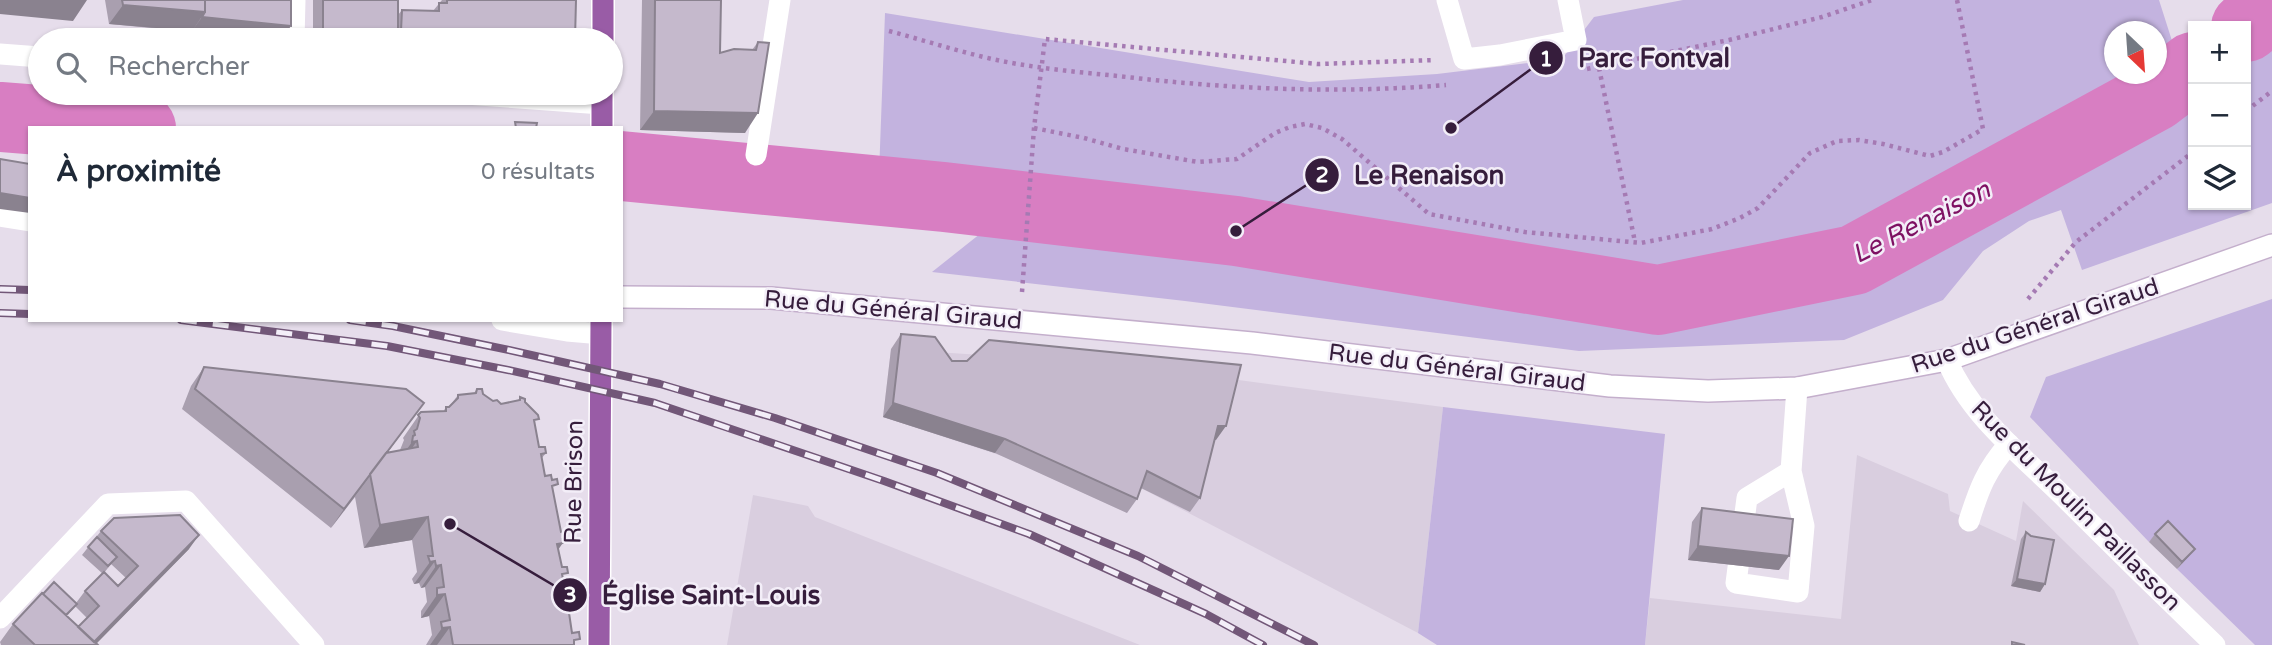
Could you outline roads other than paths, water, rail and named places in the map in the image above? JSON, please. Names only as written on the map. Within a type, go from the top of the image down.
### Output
[{"type":"main road","points":[[603,0],[603,28]]},
{"type":"main road","points":[[602,105],[602,126]]},
{"type":"main road","name":"Rue Brison","points":[[599,645],[602,327]]},
{"type":"street","points":[[294,28],[295,0]]},
{"type":"street","points":[[756,155],[780,0]]},
{"type":"street","points":[[1447,0],[1464,59],[1576,40],[1568,0]]},
{"type":"street","points":[[0,54],[28,56]]},
{"type":"street","points":[[0,216],[28,221]]},
{"type":"street","name":"Rue du Général Giraud","points":[[623,297],[771,298],[1252,343],[1610,386],[1708,391],[1797,388],[1947,360],[2272,245]]},
{"type":"street","points":[[514,322],[567,331],[602,327]]},
{"type":"street","name":"Rue du Moulin Paillasson","points":[[1947,360],[1955,380],[1970,401],[2009,444],[2214,645]]},
{"type":"street","points":[[1791,471],[1747,498],[1736,583],[1798,592],[1804,526],[1791,471],[1797,388]]},
{"type":"street","points":[[1969,521],[1982,480],[1993,461],[2009,444]]},
{"type":"street","points":[[0,618],[108,504],[186,501],[314,645]]},
{"type":"waterway","name":"Le Renaison","points":[[2251,23],[2272,6]]},
{"type":"waterway","name":"Le Renaison","points":[[623,166],[944,197],[1236,231],[1658,300],[1854,260],[2155,96],[2188,71]]},
{"type":"waterway","name":"Le Renaison","points":[[0,117],[115,126]]},
{"type":"railway","points":[[0,289],[28,290]]},
{"type":"railway","points":[[0,313],[28,314]]},
{"type":"railway","points":[[197,322],[387,346],[655,403],[1029,534],[1206,614],[1263,645]]},
{"type":"railway","points":[[364,322],[509,350],[660,384],[775,418],[937,473],[1138,556],[1314,645]]},
{"type":"place","name":"Parc Fontval","points":[[1451,128]]},
{"type":"place","name":"Le Renaison","points":[[1236,231]]},
{"type":"place","name":"Église Saint-Louis","points":[[450,524]]}]
